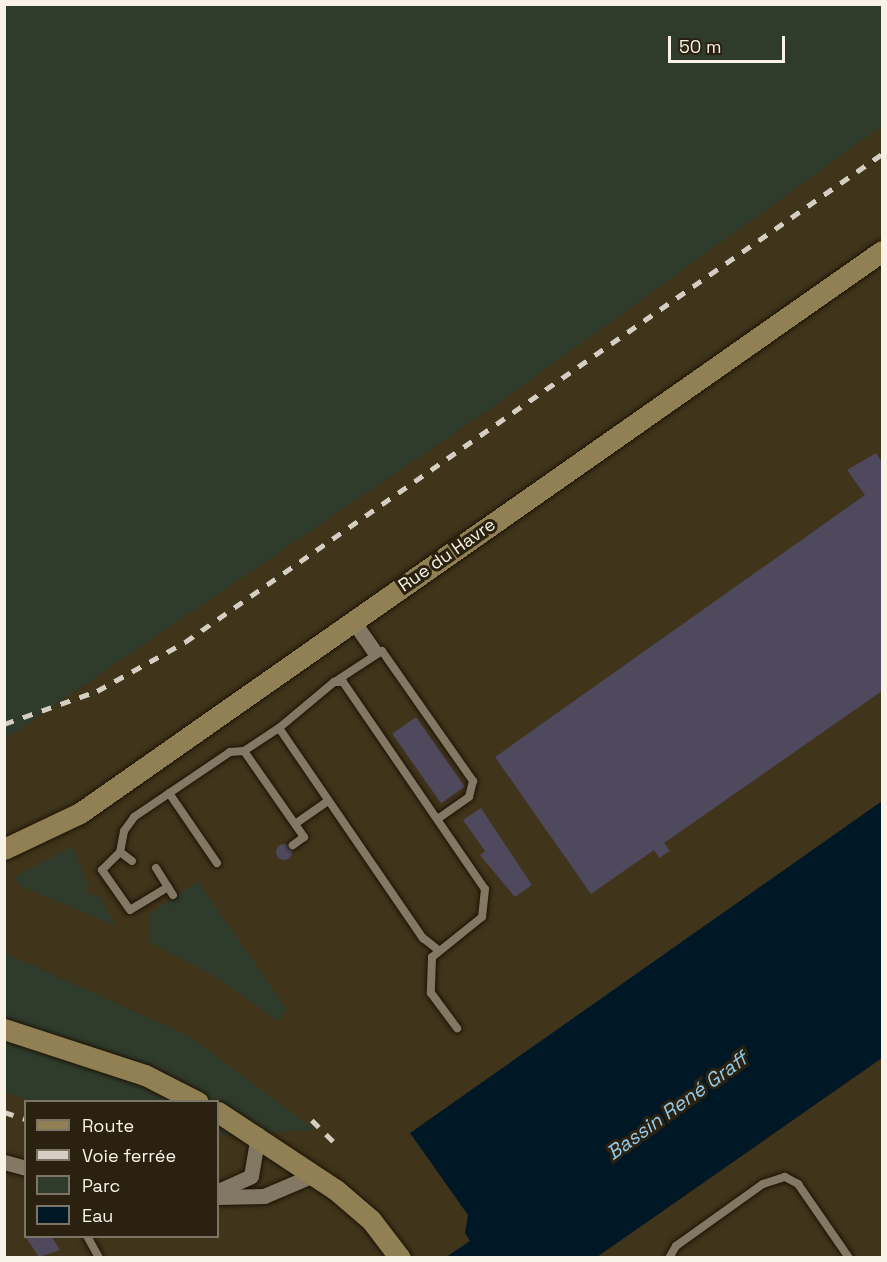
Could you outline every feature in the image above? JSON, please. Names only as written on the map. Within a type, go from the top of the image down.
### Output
[{"type":"main road","name":"Rue du Havre","points":[[4,849],[80,813],[882,251]]},
{"type":"main road","points":[[4,1029],[145,1075],[196,1100]]},
{"type":"main road","points":[[219,1113],[316,1174],[371,1220],[400,1257]]},
{"type":"street","points":[[353,621],[374,652]]},
{"type":"street","points":[[219,1191],[242,1183],[258,1161],[253,1132]]},
{"type":"street","points":[[4,1162],[24,1167]]},
{"type":"street","points":[[219,1197],[264,1196],[316,1174]]},
{"type":"lane","points":[[168,888],[125,908],[102,870],[120,852],[124,831],[134,817],[230,752],[244,751],[279,728],[374,652],[382,651],[473,781],[469,797],[438,819]]},
{"type":"lane","points":[[334,682],[351,688],[487,897],[482,917],[437,949],[431,993],[457,1028]]},
{"type":"lane","points":[[279,728],[423,938],[437,949]]},
{"type":"lane","points":[[244,751],[304,837],[293,845]]},
{"type":"lane","points":[[169,794],[217,863]]},
{"type":"lane","points":[[295,824],[328,801]]},
{"type":"lane","points":[[120,852],[132,861]]},
{"type":"lane","points":[[156,868],[173,895]]},
{"type":"lane","points":[[669,1257],[676,1246],[763,1184],[785,1178],[798,1184],[849,1257]]},
{"type":"lane","points":[[88,1238],[99,1257]]},
{"type":"shaded area","points":[[882,126],[882,1257],[5,1257],[5,1092],[31,1100],[24,1100],[24,1238],[219,1238],[219,1135],[314,1130],[189,1036],[5,953],[5,739],[500,402]]},
{"type":"green space","points":[[5,4],[882,5],[882,126],[500,402],[5,739]]},
{"type":"green space","points":[[73,846],[88,886],[85,889],[90,896],[96,893],[117,926],[18,885],[16,876]]},
{"type":"green space","points":[[198,881],[287,1010],[278,1021],[221,980],[150,942],[149,914]]},
{"type":"green space","points":[[5,953],[189,1036],[316,1130],[219,1135],[219,1100],[28,1100],[5,1092]]},
{"type":"water","name":"Bassin René Graff","points":[[882,801],[882,1058],[597,1257],[446,1257],[470,1241],[465,1233],[468,1215],[410,1133]]},
{"type":"building","points":[[876,453],[882,462],[882,691],[664,843],[670,851],[659,858],[654,850],[591,894],[495,757],[865,495],[847,470]]},
{"type":"building","points":[[416,717],[465,787],[441,803],[392,734]]},
{"type":"building","points":[[481,808],[532,885],[515,897],[480,855],[485,851],[463,820]]},
{"type":"building","points":[[284,844],[292,852],[284,860],[276,852]]},
{"type":"building","points":[[26,1238],[52,1238],[60,1250],[39,1257]]},
{"type":"railway","points":[[4,724],[97,691],[185,642],[882,154]]},
{"type":"railway","points":[[4,1112],[24,1118]]},
{"type":"railway","points":[[312,1120],[335,1143]]}]
